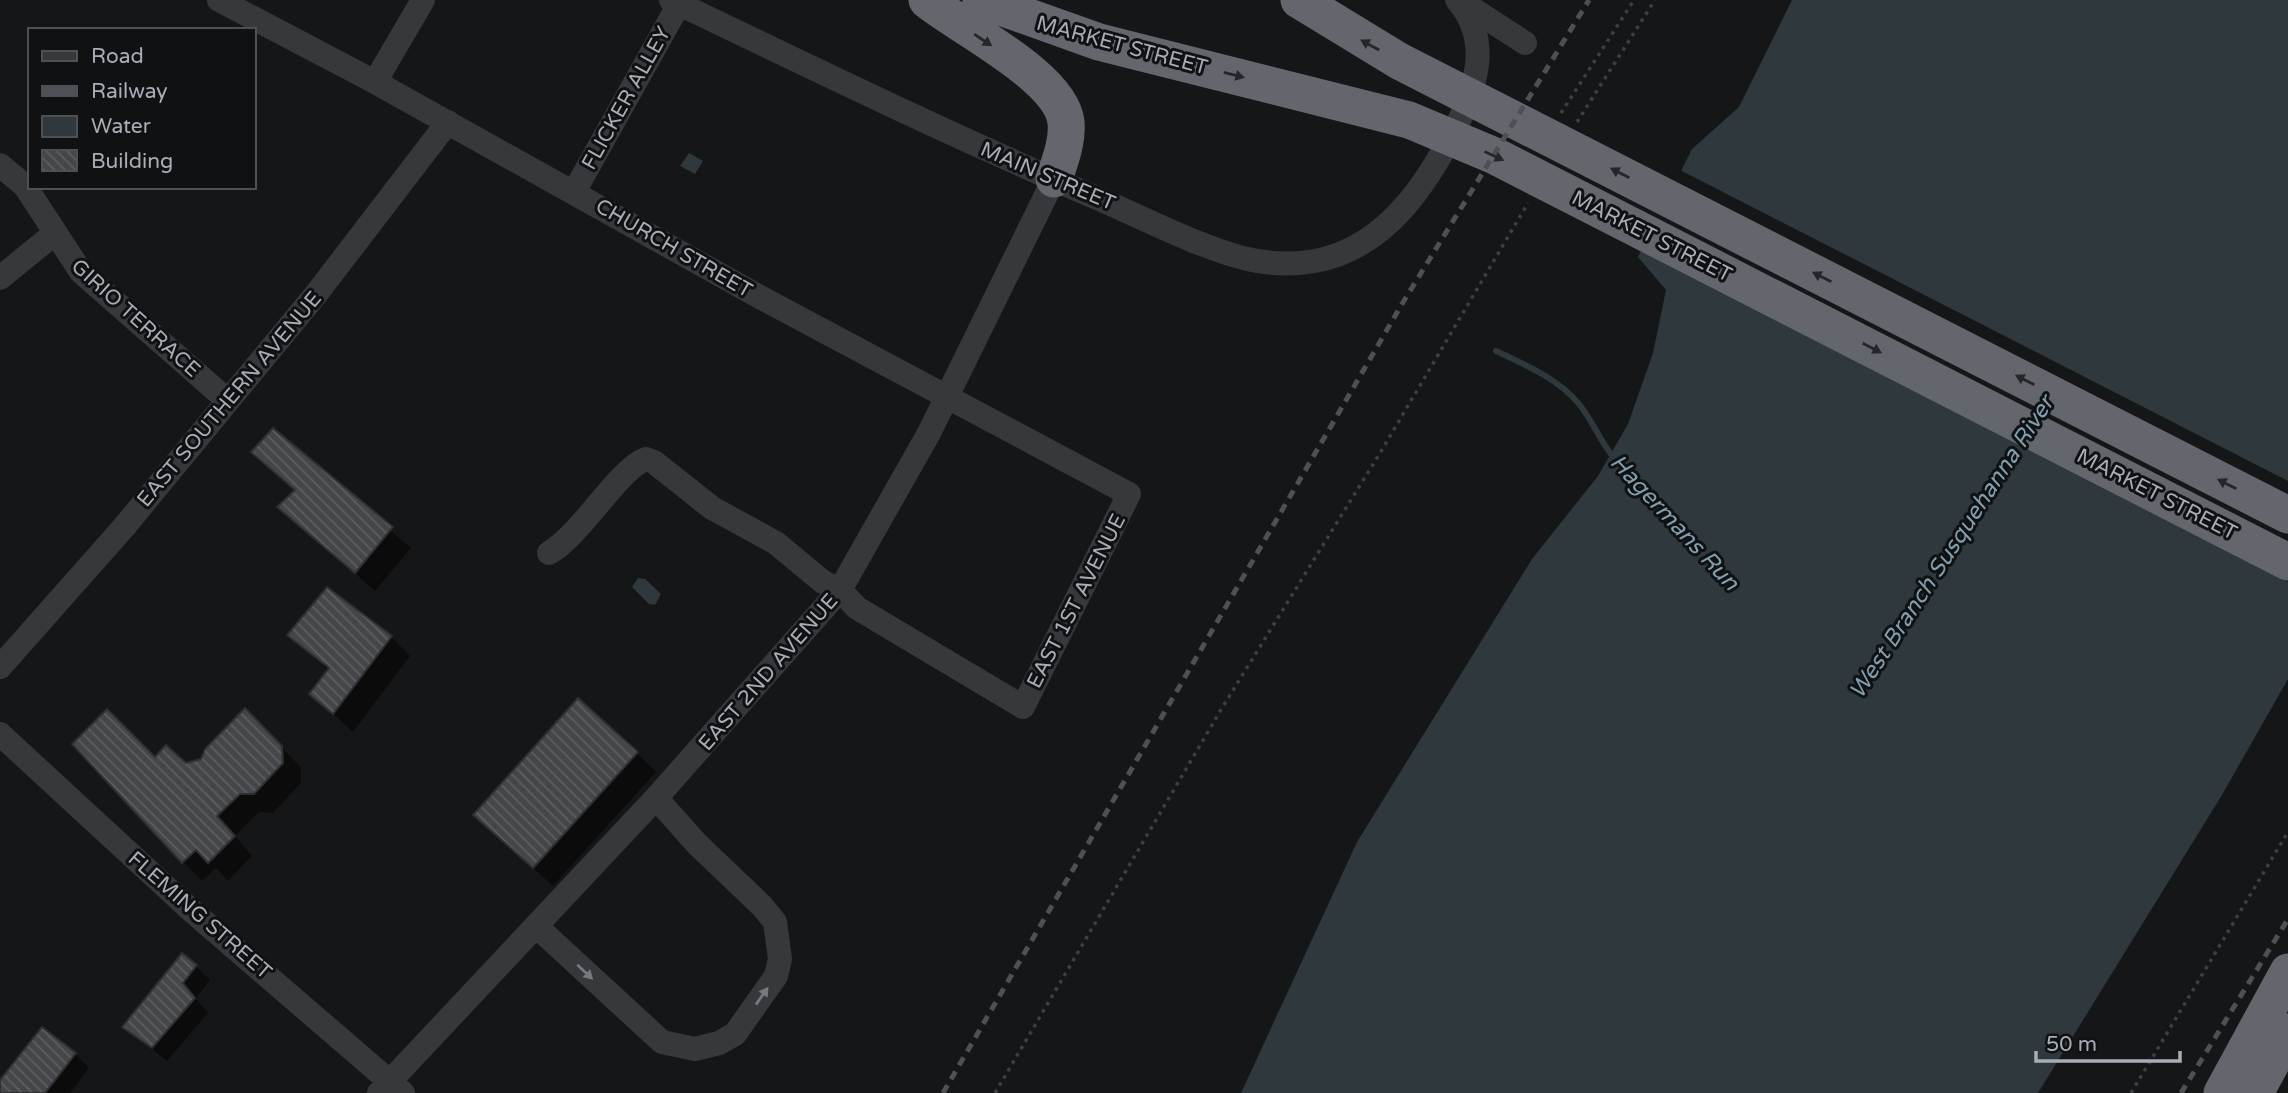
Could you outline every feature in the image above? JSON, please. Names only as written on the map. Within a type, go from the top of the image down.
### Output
[{"type":"highway","points":[[927,0],[1038,78],[1055,94],[1064,113],[1066,134],[1054,179]]},
{"type":"highway","name":"MARKET STREET","points":[[981,0],[1099,42],[1409,120],[1495,156],[2288,562]]},
{"type":"highway","name":"MARKET STREET","points":[[1299,0],[1368,44],[1430,77],[2288,515]]},
{"type":"highway","points":[[2222,1093],[2288,972]]},
{"type":"highway","points":[[2255,1093],[2288,1032]]},
{"type":"street","name":"CHURCH STREET","points":[[219,0],[448,122],[758,296],[1129,494]]},
{"type":"street","points":[[375,82],[422,0]]},
{"type":"street","points":[[1458,0],[1525,43]]},
{"type":"street","name":"MAIN STREET","points":[[675,2],[914,117],[1054,179],[1234,255],[1282,264],[1315,261],[1359,245],[1397,216],[1420,188],[1454,131],[1475,80],[1477,34],[1458,0]]},
{"type":"street","name":"FLICKER ALLEY","points":[[574,192],[675,2]]},
{"type":"street","name":"EAST SOUTHERN AVENUE","points":[[0,667],[124,527],[378,218],[448,122]]},
{"type":"street","name":"GIRIO TERRACE","points":[[0,165],[25,186],[81,272],[228,400]]},
{"type":"street","name":"EAST 2ND AVENUE","points":[[391,1089],[840,590],[929,433],[1054,179]]},
{"type":"street","points":[[0,278],[54,234]]},
{"type":"street","points":[[548,553],[583,525],[631,468],[646,460],[654,462],[712,508],[776,543],[823,582],[840,590]]},
{"type":"street","name":"EAST 1ST AVENUE","points":[[840,590],[857,608],[1023,707],[1129,494]]},
{"type":"street","name":"FLEMING STREET","points":[[0,734],[192,912],[391,1089]]},
{"type":"street","points":[[536,926],[662,1042],[695,1049],[719,1043],[735,1034],[776,976],[780,959],[775,922],[762,906],[697,844],[656,797]]},
{"type":"path","points":[[1560,115],[1634,0]]},
{"type":"path","points":[[1572,130],[1655,0]]},
{"type":"path","points":[[995,1093],[1222,708],[1380,453],[1529,201]]},
{"type":"path","points":[[2131,1093],[2288,832]]},
{"type":"water","name":"West Branch Susquehanna River","points":[[1792,0],[2288,0],[2288,679],[2222,795],[2038,1093],[1241,1093],[1357,842],[1532,559],[1598,476],[1628,424],[1653,353],[1666,290],[1638,257],[1692,149],[1739,107]]},
{"type":"water","points":[[689,153],[703,161],[695,174],[680,166]]},
{"type":"water","points":[[638,578],[645,579],[661,594],[655,605],[649,604],[632,587]]},
{"type":"pier","points":[[1678,169],[2288,481],[2288,582],[1638,249]]},
{"type":"building","points":[[273,428],[393,527],[355,573],[277,507],[295,490],[251,452]]},
{"type":"building","points":[[327,587],[392,636],[333,714],[309,694],[329,668],[287,635]]},
{"type":"building","points":[[578,698],[638,752],[533,868],[473,815]]},
{"type":"building","points":[[245,708],[282,746],[283,763],[254,794],[240,794],[217,816],[235,836],[208,863],[196,850],[182,863],[72,744],[107,709],[155,757],[166,745],[186,763],[201,759],[205,749]]},
{"type":"building","points":[[182,953],[197,965],[183,983],[195,998],[152,1048],[122,1027]]},
{"type":"building","points":[[42,1027],[76,1053],[45,1093],[0,1093],[0,1080]]},
{"type":"waterway","name":"Hagermans Run","points":[[1496,351],[1540,373],[1571,395],[1615,459]]},
{"type":"railway","points":[[943,1093],[1402,304],[1589,0]]},
{"type":"railway","points":[[2181,1093],[2288,919]]}]
